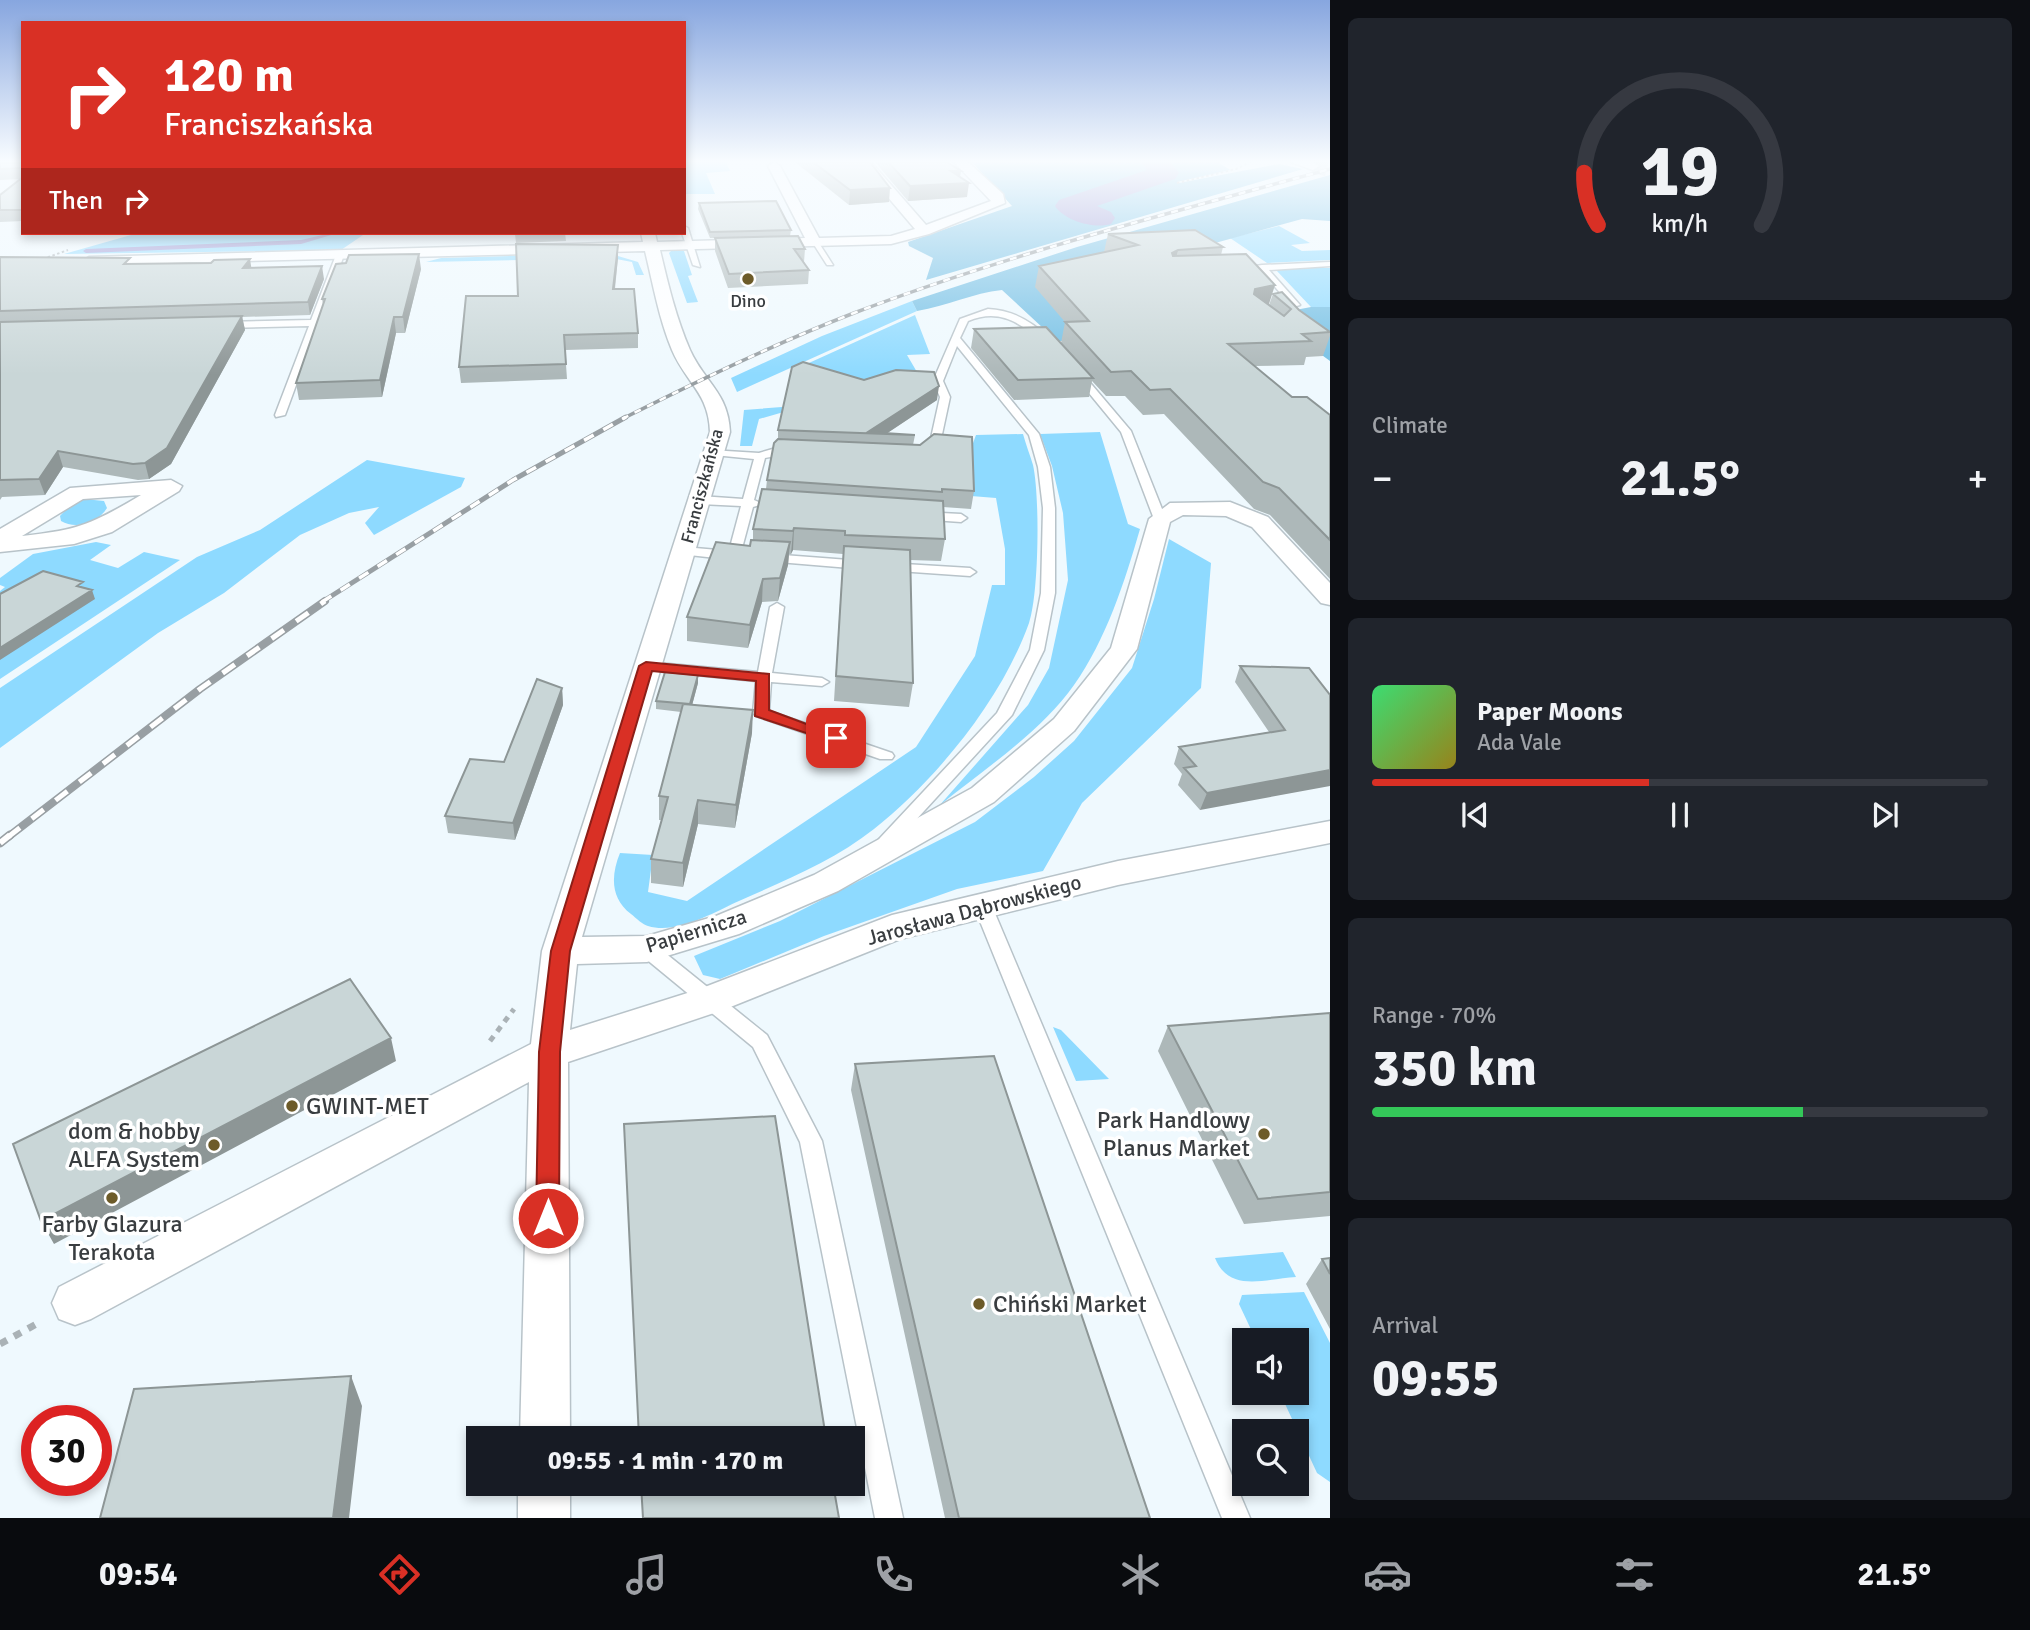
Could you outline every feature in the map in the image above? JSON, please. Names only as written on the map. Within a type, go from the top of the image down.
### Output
[{"type":"street","points":[[809,233],[814,242]]},
{"type":"street","points":[[70,261],[340,255],[650,240],[690,246],[891,240],[917,233]]},
{"type":"street","name":"Franciszkańska","points":[[545,1426],[550,1052],[560,951],[720,432],[720,412],[714,396],[699,380],[683,354],[650,240]]},
{"type":"street","points":[[0,539],[78,493],[171,486],[104,527],[74,537],[0,545]]},
{"type":"street","points":[[1160,519],[1178,508],[1230,509],[1260,522],[1330,598]]},
{"type":"street","name":"Papiernicza","points":[[560,951],[647,949],[727,925],[825,883],[983,794],[1064,725],[1124,649],[1160,519]]},
{"type":"street","name":"Jarosława Dąbrowskiego","points":[[75,1303],[550,1052],[710,1000],[892,928],[1118,873],[1330,832]]},
{"type":"street","points":[[544,1496],[544,1518]]},
{"type":"lane","points":[[686,234],[696,265]]},
{"type":"lane","points":[[814,242],[830,263]]},
{"type":"lane","points":[[280,415],[340,255]]},
{"type":"lane","points":[[1230,270],[1330,264]]},
{"type":"lane","points":[[1262,267],[1296,305],[1264,312]]},
{"type":"lane","points":[[914,458],[936,439],[945,397],[938,381],[964,319],[977,312],[1000,311],[1020,318],[1058,350]]},
{"type":"lane","points":[[218,325],[313,323]]},
{"type":"lane","points":[[825,883],[883,845],[935,793],[1004,715],[1037,650],[1048,593],[1049,508],[1044,467],[1034,434],[956,339]]},
{"type":"lane","points":[[1066,360],[1126,431],[1160,519]]},
{"type":"lane","points":[[714,452],[761,456],[776,452],[803,453]]},
{"type":"lane","points":[[734,556],[761,456]]},
{"type":"lane","points":[[700,500],[774,505]]},
{"type":"lane","points":[[908,515],[961,518]]},
{"type":"lane","points":[[684,551],[970,572]]},
{"type":"lane","points":[[777,607],[764,677],[761,713],[886,755]]},
{"type":"lane","points":[[646,666],[822,682]]},
{"type":"lane","points":[[982,904],[1236,1518]]},
{"type":"lane","points":[[647,949],[760,1041],[811,1141],[888,1518]]},
{"type":"path","points":[[482,1047],[492,1039],[518,1001]]},
{"type":"shaded area","points":[[934,233],[1086,233],[926,280],[933,258],[909,246],[908,242]]},
{"type":"shaded area","points":[[1127,233],[1252,233],[1190,250],[1081,336],[1082,341],[1057,341],[1002,290],[917,311],[912,301]]},
{"type":"shaded area","points":[[1251,233],[1291,233],[1310,243],[1291,245],[1302,251],[1330,250],[1330,260],[1267,263],[1230,238]]},
{"type":"shaded area","points":[[131,235],[363,235],[341,250],[64,254]]},
{"type":"shaded area","points":[[684,251],[692,275],[688,276],[698,302],[687,303],[669,253]]},
{"type":"shaded area","points":[[608,253],[638,262],[644,275],[636,275],[632,262],[611,258],[426,262],[441,258]]},
{"type":"shaded area","points":[[1330,268],[1330,307],[1311,307],[1276,270]]},
{"type":"shaded area","points":[[912,301],[917,311],[737,392],[731,378],[822,336]]},
{"type":"shaded area","points":[[1330,307],[1330,361],[1296,336],[1290,311]]},
{"type":"shaded area","points":[[915,315],[930,354],[907,355],[924,384],[871,392],[800,367]]},
{"type":"shaded area","points":[[808,405],[759,419],[752,446],[740,446],[744,410]]},
{"type":"shaded area","points":[[1100,432],[1128,524],[1140,529],[1105,630],[1074,685],[1045,719],[1011,750],[939,806],[1028,705],[1049,668],[1068,580],[1063,513],[1052,466],[1040,434]]},
{"type":"shaded area","points":[[1023,434],[1033,465],[1037,499],[1037,568],[1032,609],[1017,652],[985,708],[965,736],[944,762],[898,809],[859,840],[826,860],[683,925],[659,928],[639,921],[619,901],[614,886],[620,853],[653,855],[648,892],[687,901],[916,747],[975,656],[992,585],[1005,585],[1005,549],[996,498],[971,496],[969,454],[976,435]]},
{"type":"shaded area","points":[[367,460],[465,478],[461,487],[374,535],[365,523],[379,507],[349,513],[300,535],[224,593],[158,633],[0,748],[0,688],[197,557],[260,530]]},
{"type":"shaded area","points":[[84,499],[104,501],[107,508],[98,518],[86,524],[73,525],[61,521],[60,516],[70,505]]},
{"type":"shaded area","points":[[1169,539],[1211,563],[1201,688],[1082,803],[1043,871],[957,889],[824,936],[720,979],[703,975],[694,956],[780,921],[975,822],[1034,777],[1074,741],[1132,668],[1154,599]]},
{"type":"shaded area","points":[[96,542],[111,545],[90,560],[118,568],[144,552],[180,560],[0,679],[0,591],[5,587],[0,585],[0,578],[33,554]]},
{"type":"shaded area","points":[[1053,1027],[1061,1030],[1109,1079],[1076,1081]]},
{"type":"shaded area","points":[[1283,1252],[1296,1277],[1260,1281],[1238,1280],[1221,1269],[1215,1258]]},
{"type":"shaded area","points":[[1304,1292],[1330,1343],[1330,1482],[1317,1473],[1309,1456],[1309,1419],[1292,1419],[1286,1405],[1309,1405],[1309,1328],[1250,1328],[1239,1304],[1242,1295]]},
{"type":"building","points":[[1200,233],[1223,247],[1178,250],[1172,253],[1173,256],[1246,254],[1275,285],[1255,289],[1254,294],[1284,316],[1291,309],[1273,294],[1282,292],[1299,310],[1330,332],[1302,334],[1311,341],[1228,344],[1292,397],[1307,397],[1330,415],[1330,540],[1279,488],[1263,482],[1170,389],[1150,390],[1131,371],[1111,372],[1065,322],[1089,321],[1039,266],[1138,245],[1108,234]]},
{"type":"building","points":[[798,236],[805,249],[794,249],[809,270],[729,274],[715,238]]},
{"type":"building","points":[[516,244],[618,245],[613,289],[634,289],[638,333],[564,335],[566,364],[459,367],[466,296],[518,296]]},
{"type":"building","points":[[419,254],[403,317],[394,317],[380,380],[296,383],[325,299],[322,299],[336,264],[346,263],[349,255]]},
{"type":"building","points":[[0,257],[130,258],[124,264],[211,263],[214,260],[250,259],[243,268],[322,266],[308,302],[0,311]]},
{"type":"building","points":[[242,316],[167,448],[145,463],[133,464],[58,451],[39,479],[0,480],[0,322]]},
{"type":"building","points":[[1046,327],[1093,378],[1018,380],[974,329]]},
{"type":"building","points":[[803,362],[864,380],[896,370],[934,372],[939,386],[868,432],[915,435],[778,430],[792,367]]},
{"type":"building","points":[[934,434],[972,437],[974,491],[942,489],[942,492],[767,480],[774,443],[778,439],[920,445]]},
{"type":"building","points":[[762,489],[943,501],[945,539],[845,535],[845,531],[794,528],[793,531],[753,529]]},
{"type":"building","points":[[751,540],[790,542],[780,578],[763,579],[750,625],[687,617],[716,542],[750,546]]},
{"type":"building","points":[[844,546],[910,550],[913,683],[836,676]]},
{"type":"building","points":[[43,571],[83,582],[77,586],[92,590],[0,648],[0,594]]},
{"type":"building","points":[[1240,666],[1309,668],[1330,695],[1330,770],[1207,793],[1184,768],[1196,766],[1179,747],[1285,730]]},
{"type":"building","points":[[665,672],[698,675],[690,704],[656,701]]},
{"type":"building","points":[[537,679],[562,688],[513,823],[445,816],[470,759],[504,762]]},
{"type":"building","points":[[683,704],[753,710],[736,805],[698,800],[683,863],[651,859],[668,797],[659,796]]},
{"type":"building","points":[[350,979],[391,1038],[41,1221],[13,1144]]},
{"type":"building","name":"Park Handlowy Planus Market","points":[[1330,1013],[1330,1192],[1258,1199],[1168,1026]]},
{"type":"building","name":"Chiński Market","points":[[994,1056],[1150,1518],[959,1518],[855,1064]]},
{"type":"building","points":[[775,1116],[824,1426],[638,1426],[624,1124]]},
{"type":"building","points":[[1330,1258],[1330,1274],[1322,1259]]},
{"type":"building","points":[[351,1376],[333,1518],[100,1518],[106,1496],[112,1496],[112,1472],[134,1389]]},
{"type":"building","points":[[642,1496],[835,1496],[839,1518],[643,1518]]},
{"type":"waterway","points":[[86,251],[301,242],[328,235]]},
{"type":"railway","points":[[625,417],[795,337],[854,313],[971,272],[1098,233]]},
{"type":"railway","points":[[322,602],[513,480],[625,417]]},
{"type":"railway","points":[[8,837],[200,689],[325,601]]},
{"type":"railway","points":[[0,843],[10,835]]},
{"type":"place","name":"Dino","points":[[748,279]]},
{"type":"place","name":"GWINT-MET","points":[[292,1106]]},
{"type":"place","name":"Park Handlowy Planus Market","points":[[1264,1134]]},
{"type":"place","name":"dom & hobby ALFA System","points":[[214,1145]]},
{"type":"place","name":"Farby Glazura Terakota","points":[[112,1198]]},
{"type":"place","name":"Chiński Market","points":[[979,1304]]},
{"type":"route","points":[[548,1218],[550,1052],[560,951],[646,666],[764,677],[761,713],[836,738]]}]
